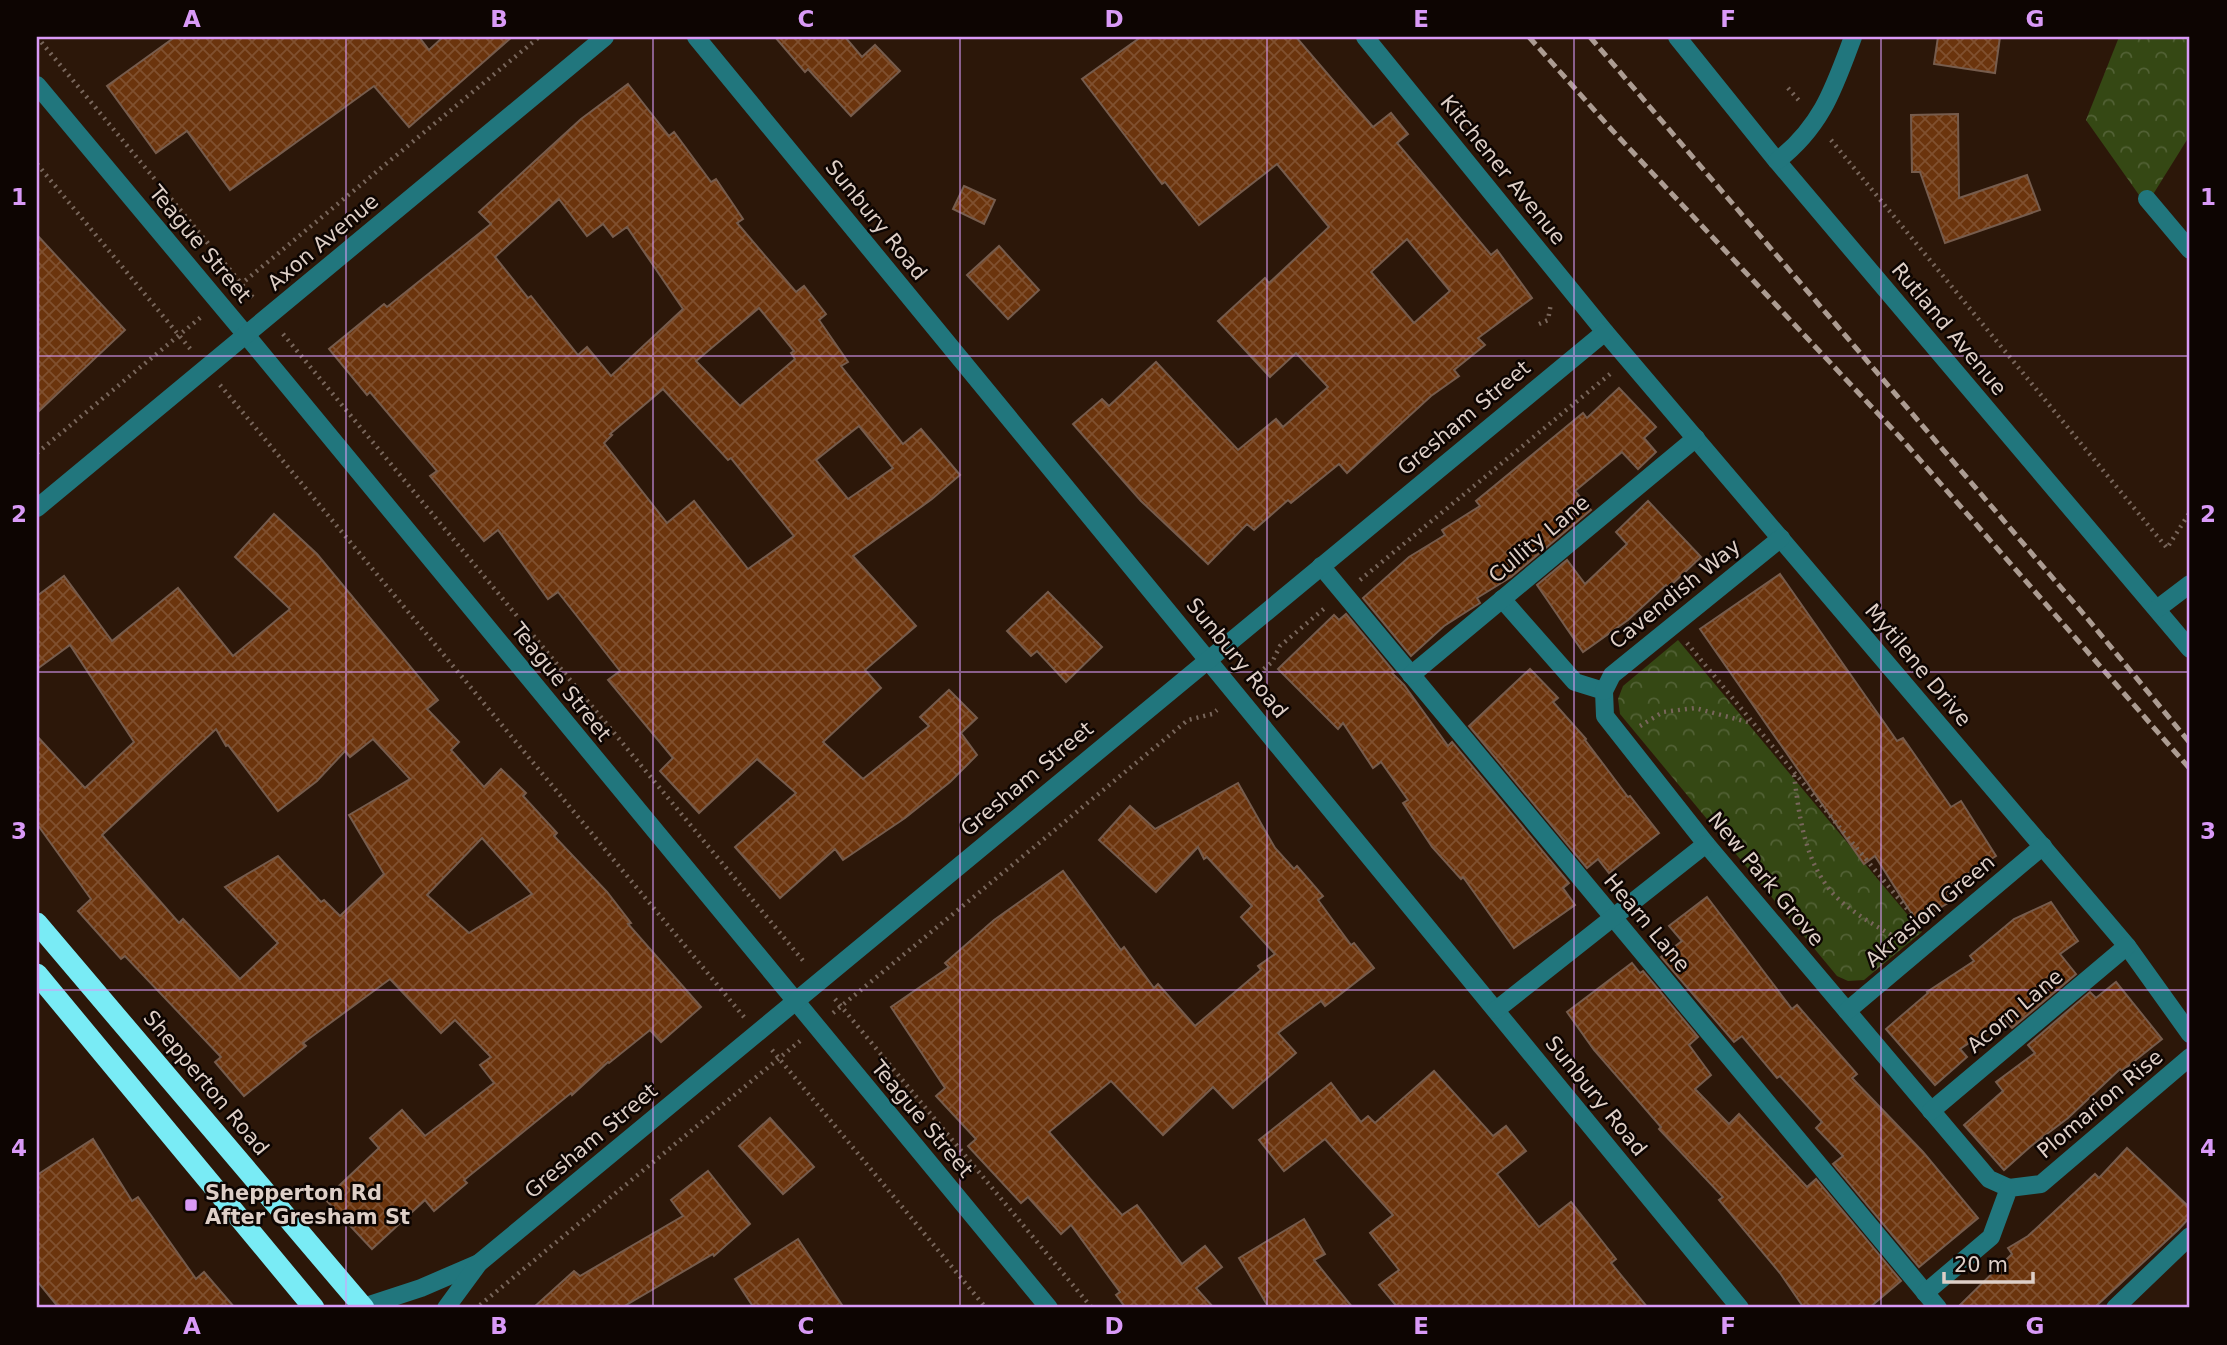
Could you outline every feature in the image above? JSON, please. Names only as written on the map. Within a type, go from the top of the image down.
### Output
[{"type":"highway","name":"Shepperton Road","points":[[37,923],[363,1308]]},
{"type":"highway","points":[[37,974],[314,1308]]},
{"type":"street","name":"Axon Avenue","points":[[37,508],[605,37]]},
{"type":"street","name":"Sunbury Road","points":[[696,37],[1740,1308]]},
{"type":"street","name":"Kitchener Avenue","points":[[1365,37],[1605,332]]},
{"type":"street","name":"Rutland Avenue","points":[[1678,37],[1777,161],[2190,649]]},
{"type":"street","points":[[1777,161],[1812,127],[1830,99],[1853,37]]},
{"type":"street","name":"Teague Street","points":[[37,85],[1048,1308]]},
{"type":"street","points":[[2147,199],[2190,250]]},
{"type":"street","name":"Gresham Street","points":[[446,1308],[479,1263],[1605,332]]},
{"type":"street","name":"Mytilene Drive","points":[[1605,332],[2127,946],[2190,1034]]},
{"type":"street","name":"Cullity Lane","points":[[1411,675],[1696,438]]},
{"type":"street","name":"Cavendish Way","points":[[1604,691],[1612,675],[1781,538]]},
{"type":"street","name":"Hearn Lane","points":[[1321,566],[1938,1308]]},
{"type":"street","points":[[2157,609],[2190,584]]},
{"type":"street","points":[[1502,599],[1575,682],[1604,691]]},
{"type":"street","name":"New Park Grove","points":[[1604,691],[1605,716],[1706,844],[1989,1179],[2009,1188]]},
{"type":"street","points":[[1496,1010],[1706,844]]},
{"type":"street","name":"Akrasion Green","points":[[1847,1011],[2043,846]]},
{"type":"street","name":"Acorn Lane","points":[[1931,1111],[2127,946]]},
{"type":"street","name":"Plomarion Rise","points":[[2009,1188],[2041,1184],[2190,1057]]},
{"type":"street","points":[[1925,1293],[1991,1237],[2009,1188]]},
{"type":"street","points":[[2115,1308],[2190,1236]]},
{"type":"street","name":"Gresham Street","points":[[363,1308],[421,1288],[479,1263]]},
{"type":"path","points":[[37,37],[1091,1308]]},
{"type":"path","points":[[37,453],[539,37]]},
{"type":"path","points":[[1849,162],[2167,548],[2190,512]]},
{"type":"path","points":[[37,164],[986,1308]]},
{"type":"path","points":[[477,1308],[1188,720],[1212,714],[1272,662],[1280,646],[1608,374],[1621,374]]},
{"type":"path","points":[[1673,626],[1794,774],[1926,944]]},
{"type":"path","points":[[1622,738],[1663,712],[1695,708],[1752,723]]},
{"type":"path","points":[[1794,774],[1799,820],[1811,857],[1830,891],[1870,924],[1926,944]]},
{"type":"green space","points":[[2119,37],[2190,37],[2190,135],[2152,196],[2144,202],[2086,120]]},
{"type":"green space","points":[[1678,640],[1922,932],[1864,980],[1848,981],[1837,976],[1620,714],[1618,699],[1623,686]]},
{"type":"building","points":[[175,37],[419,37],[429,50],[443,37],[512,37],[409,127],[374,86],[230,190],[187,131],[156,153],[107,86]]},
{"type":"building","points":[[775,37],[845,37],[862,57],[875,45],[900,71],[851,116],[808,69],[805,72]]},
{"type":"building","points":[[1141,37],[1296,37],[1373,127],[1391,113],[1408,134],[1397,143],[1491,255],[1497,250],[1532,298],[1478,338],[1485,345],[1454,370],[1459,376],[1431,396],[1347,473],[1339,464],[1291,503],[1288,500],[1254,530],[1247,524],[1208,564],[1141,501],[1073,424],[1102,399],[1109,406],[1156,362],[1238,450],[1276,419],[1283,427],[1328,387],[1296,353],[1270,377],[1218,321],[1265,278],[1269,283],[1329,227],[1277,164],[1199,225],[1165,182],[1162,184],[1082,79]],"holes":[[[1407,239],[1450,291],[1414,323],[1371,272]]]},
{"type":"building","points":[[1938,37],[2000,37],[1995,73],[1934,64]]},
{"type":"building","points":[[628,84],[669,136],[674,132],[711,182],[716,179],[743,219],[737,223],[796,292],[804,286],[826,314],[819,320],[848,362],[841,366],[903,444],[921,429],[960,475],[932,499],[853,556],[916,626],[865,670],[881,688],[823,742],[863,779],[929,726],[920,717],[949,690],[977,718],[961,733],[977,755],[950,782],[905,818],[843,860],[835,849],[780,898],[735,847],[796,793],[757,759],[699,813],[660,771],[673,758],[608,680],[620,671],[558,592],[548,599],[498,530],[484,541],[430,476],[437,471],[370,392],[367,395],[329,349],[384,304],[387,307],[491,224],[479,212],[581,119]],"holes":[[[559,199],[587,236],[603,224],[613,237],[627,227],[683,309],[611,376],[587,347],[578,355],[531,296],[528,298],[495,257]],[[759,308],[794,351],[791,353],[795,359],[740,406],[696,361]],[[663,389],[728,460],[731,458],[794,536],[748,569],[694,501],[667,523],[604,443],[612,435],[610,434]],[[859,426],[893,468],[848,499],[816,460]]]},
{"type":"building","points":[[1958,114],[1959,198],[2027,175],[2040,210],[1945,243],[1920,172],[1912,172],[1911,115]]},
{"type":"building","points":[[964,186],[995,200],[984,224],[953,209]]},
{"type":"building","points":[[37,235],[125,330],[37,413]]},
{"type":"building","points":[[999,246],[1039,290],[1008,319],[967,275]]},
{"type":"building","points":[[1619,388],[1656,427],[1644,438],[1656,452],[1638,469],[1622,452],[1575,491],[1591,510],[1511,577],[1477,598],[1480,603],[1444,626],[1411,656],[1363,598],[1409,557],[1445,535],[1442,530],[1480,506],[1476,501],[1583,413],[1587,418]]},
{"type":"building","points":[[1648,501],[1701,557],[1668,588],[1666,585],[1628,620],[1583,652],[1537,585],[1567,560],[1585,584],[1627,544],[1616,532]]},
{"type":"building","points":[[274,514],[317,554],[438,700],[427,709],[459,742],[451,750],[484,787],[501,769],[526,793],[523,796],[557,833],[554,836],[607,892],[631,923],[628,924],[701,1007],[661,1042],[650,1030],[464,1180],[467,1183],[434,1211],[425,1200],[372,1249],[325,1199],[379,1148],[370,1138],[402,1110],[425,1136],[494,1083],[480,1065],[491,1057],[455,1020],[441,1033],[390,979],[303,1043],[306,1046],[244,1096],[215,1062],[221,1057],[125,956],[121,959],[78,911],[91,899],[37,824],[37,736],[85,788],[134,742],[70,645],[37,669],[37,596],[64,576],[112,641],[178,588],[233,656],[290,609],[235,557]],"holes":[[[216,729],[226,746],[228,745],[278,811],[317,781],[345,751],[350,757],[373,739],[410,779],[349,815],[384,874],[340,916],[324,900],[321,902],[278,856],[225,887],[278,943],[240,979],[183,919],[179,923],[102,835]],[[482,838],[532,894],[469,933],[427,895]]]},
{"type":"building","points":[[1780,574],[1897,741],[1903,738],[1951,807],[1961,801],[1996,856],[1945,888],[1953,900],[1917,922],[1875,856],[1864,864],[1700,629]]},
{"type":"building","points":[[1048,592],[1102,647],[1066,682],[1037,651],[1031,656],[1007,631]]},
{"type":"building","points":[[1346,614],[1394,672],[1392,673],[1404,685],[1448,746],[1452,742],[1569,883],[1563,888],[1575,905],[1514,948],[1463,877],[1461,879],[1432,847],[1403,803],[1408,800],[1381,762],[1373,768],[1343,723],[1338,729],[1278,669],[1334,615],[1339,620]]},
{"type":"building","points":[[1530,669],[1558,698],[1553,702],[1586,739],[1628,797],[1630,796],[1659,833],[1609,873],[1598,859],[1587,868],[1469,726]]},
{"type":"building","points":[[1238,783],[1275,848],[1294,869],[1297,866],[1323,896],[1318,900],[1351,945],[1354,943],[1374,968],[1325,1006],[1321,1001],[1278,1033],[1296,1053],[1233,1108],[1213,1087],[1163,1135],[1111,1081],[1049,1132],[1122,1215],[1137,1205],[1182,1264],[1205,1246],[1222,1267],[1196,1288],[1214,1308],[1126,1308],[1116,1295],[1120,1292],[1071,1225],[1061,1234],[1028,1197],[1021,1203],[968,1146],[976,1139],[936,1096],[945,1088],[891,1007],[949,967],[945,963],[994,920],[1063,871],[1121,950],[1124,947],[1154,988],[1158,984],[1195,1026],[1261,970],[1258,966],[1275,954],[1241,917],[1252,906],[1207,857],[1204,859],[1198,847],[1156,892],[1099,840],[1130,806],[1155,829]]},
{"type":"building","points":[[1707,897],[1792,1009],[1797,1005],[1857,1074],[1852,1078],[1923,1152],[1978,1218],[1919,1267],[1833,1164],[1843,1156],[1816,1128],[1822,1122],[1780,1076],[1777,1078],[1742,1036],[1734,1042],[1661,957],[1682,941],[1669,926]]},
{"type":"building","points":[[2051,902],[2078,941],[2060,954],[2076,974],[2012,1028],[2004,1020],[1960,1049],[1967,1057],[1935,1085],[1886,1029],[1927,992],[1974,961],[1970,956],[2014,919]]},
{"type":"building","points":[[1632,963],[1640,973],[1643,971],[1698,1037],[1689,1045],[1711,1075],[1695,1089],[1729,1124],[1739,1114],[1807,1187],[1816,1179],[1901,1281],[1869,1308],[1804,1308],[1780,1273],[1719,1200],[1723,1197],[1659,1129],[1661,1127],[1594,1050],[1567,1012]]},
{"type":"building","points":[[2116,982],[2162,1039],[2122,1071],[2120,1069],[2068,1118],[2004,1170],[1964,1125],[2003,1091],[1996,1082],[2035,1053],[2028,1045],[2090,992],[2096,998]]},
{"type":"building","points":[[1434,1071],[1493,1136],[1506,1126],[1526,1151],[1497,1174],[1539,1227],[1571,1202],[1616,1259],[1611,1263],[1648,1308],[1398,1308],[1379,1285],[1399,1270],[1370,1233],[1393,1215],[1325,1139],[1284,1171],[1259,1140],[1331,1083],[1361,1122],[1368,1116],[1375,1123]]},
{"type":"building","points":[[770,1118],[814,1167],[783,1194],[739,1146]]},
{"type":"building","points":[[93,1139],[132,1201],[138,1197],[196,1279],[204,1272],[235,1308],[59,1308],[37,1281],[37,1175]]},
{"type":"building","points":[[2127,1148],[2190,1208],[2190,1217],[2178,1230],[2094,1308],[1957,1308],[2012,1254],[2008,1248],[2028,1236],[2095,1174],[2099,1178]]},
{"type":"building","points":[[708,1171],[750,1224],[714,1256],[713,1254],[621,1308],[533,1308],[574,1271],[580,1276],[683,1216],[671,1200]]},
{"type":"building","points":[[1304,1219],[1325,1254],[1314,1260],[1353,1308],[1269,1308],[1239,1258]]},
{"type":"building","points":[[798,1239],[844,1308],[754,1308],[735,1279]]},
{"type":"railway","points":[[1529,37],[1612,130],[1899,436],[2190,769]]},
{"type":"railway","points":[[1590,37],[2087,618],[2190,743]]},
{"type":"place","name":"Shepperton Rd After Gresham St","points":[[191,1205]]}]
